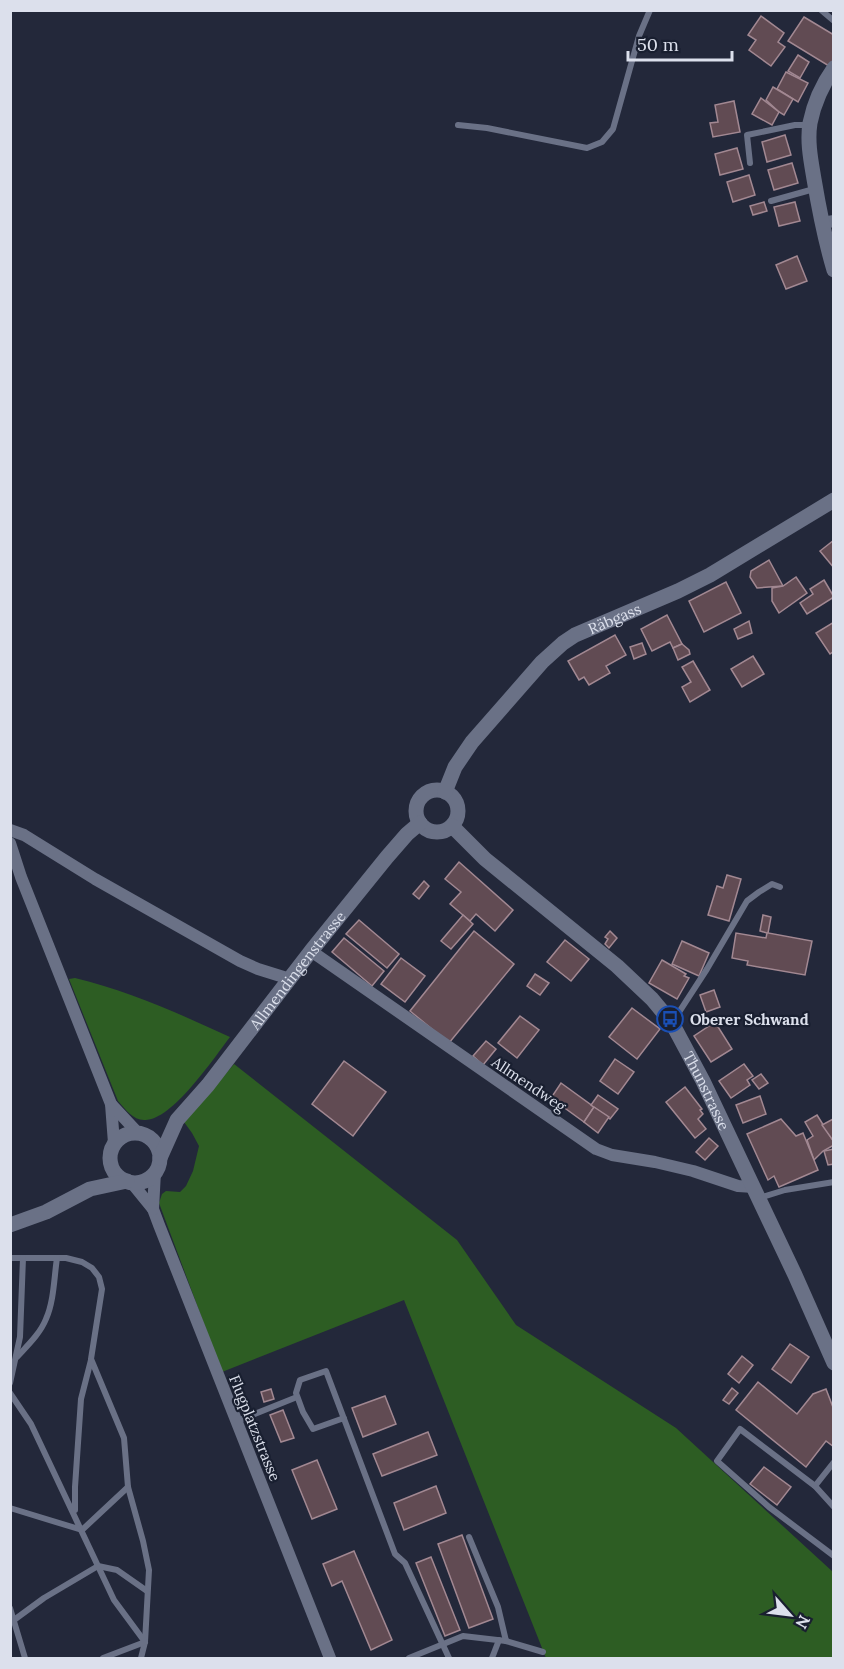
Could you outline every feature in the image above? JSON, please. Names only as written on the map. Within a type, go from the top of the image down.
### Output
[{"type":"street","points":[[834,68],[815,104],[810,125],[809,146],[815,189],[828,222],[834,270]]},
{"type":"street","name":"Räbgass","points":[[445,792],[455,767],[472,742],[542,662],[563,643],[575,635],[710,575],[834,500]]},
{"type":"street","points":[[432,791],[445,792],[451,796],[458,807],[456,820],[446,830],[432,832],[420,823],[416,811],[426,794],[432,791]]},
{"type":"street","name":"Allmendingenstrasse","points":[[157,1165],[177,1120],[208,1085],[392,850],[420,823]]},
{"type":"street","name":"Thunstrasse","points":[[452,826],[485,859],[617,966],[652,999],[672,1023],[692,1058],[834,1363]]},
{"type":"street","points":[[10,830],[24,835],[224,953],[258,969],[290,979]]},
{"type":"street","points":[[10,843],[21,877],[111,1104],[114,1143],[110,1161],[90,1189]]},
{"type":"street","name":"Allmendweg","points":[[311,951],[596,1149],[612,1155],[655,1161],[693,1171],[756,1193]]},
{"type":"street","points":[[10,1225],[46,1212],[90,1189],[144,1180],[157,1165],[158,1149],[154,1142],[142,1134],[111,1104]]},
{"type":"street","name":"Allmendingenstrasse","points":[[142,1134],[177,1120]]},
{"type":"street","points":[[114,1143],[124,1135],[142,1134]]},
{"type":"street","points":[[110,1161],[116,1174],[129,1181]]},
{"type":"street","name":"Flugplatzstrasse","points":[[153,1209],[157,1165]]},
{"type":"street","name":"Flugplatzstrasse","points":[[129,1181],[153,1209],[330,1659]]},
{"type":"lane","points":[[458,125],[487,128],[587,148],[602,142],[613,129],[639,36],[650,10]]},
{"type":"lane","points":[[821,10],[834,21]]},
{"type":"lane","points":[[750,163],[747,135],[795,125],[810,125]]},
{"type":"lane","points":[[771,201],[815,189]]},
{"type":"lane","points":[[672,1023],[747,901],[772,884],[780,887]]},
{"type":"lane","points":[[756,1193],[834,1182]]},
{"type":"lane","points":[[10,1258],[66,1258],[82,1262],[92,1268],[99,1277],[102,1289],[91,1359],[81,1399],[75,1515]]},
{"type":"lane","points":[[10,1383],[20,1337],[23,1258]]},
{"type":"lane","points":[[16,1359],[46,1320],[57,1258]]},
{"type":"lane","points":[[91,1359],[124,1438],[128,1487],[149,1570],[145,1642],[141,1659]]},
{"type":"lane","points":[[344,1418],[313,1429],[297,1397],[300,1380],[326,1371],[344,1418],[395,1554],[405,1563],[449,1659]]},
{"type":"lane","points":[[10,1393],[32,1424],[114,1600],[145,1642]]},
{"type":"lane","points":[[236,1421],[297,1397]]},
{"type":"lane","points":[[834,1507],[815,1486],[740,1429],[717,1461],[769,1507],[834,1556]]},
{"type":"lane","points":[[815,1486],[834,1462]]},
{"type":"lane","points":[[82,1530],[128,1487]]},
{"type":"lane","points":[[10,1508],[82,1530]]},
{"type":"lane","points":[[469,1537],[498,1606],[503,1641],[492,1659]]},
{"type":"lane","points":[[14,1620],[44,1598],[98,1566],[117,1570],[147,1591]]},
{"type":"lane","points":[[10,1608],[25,1659]]},
{"type":"lane","points":[[409,1659],[463,1636],[503,1641],[543,1652]]},
{"type":"lane","points":[[103,1659],[145,1642]]},
{"type":"green space","points":[[75,978],[135,996],[230,1037],[179,1100],[155,1118],[140,1120],[130,1114],[118,1101],[69,979]]},
{"type":"green space","points":[[234,1064],[457,1240],[516,1325],[676,1428],[833,1572],[833,1658],[546,1658],[404,1300],[222,1372],[159,1203],[162,1194],[166,1191],[180,1192],[186,1186],[193,1171],[199,1146],[184,1122]]},
{"type":"building","points":[[761,16],[784,33],[778,42],[785,47],[771,66],[749,50],[756,40],[748,35]]},
{"type":"building","points":[[804,17],[834,35],[834,59],[829,66],[788,41]]},
{"type":"building","points":[[798,55],[809,62],[800,78],[788,71]]},
{"type":"building","points":[[786,72],[808,83],[798,102],[777,89]]},
{"type":"building","points":[[773,87],[793,99],[784,115],[766,100]]},
{"type":"building","points":[[761,98],[779,112],[772,125],[752,114]]},
{"type":"building","points":[[734,101],[740,132],[713,137],[710,123],[718,122],[715,105]]},
{"type":"building","points":[[785,135],[791,155],[767,162],[762,142]]},
{"type":"building","points":[[737,148],[743,169],[720,175],[715,154]]},
{"type":"building","points":[[792,163],[798,183],[774,190],[768,170]]},
{"type":"building","points":[[749,175],[755,195],[733,202],[727,182]]},
{"type":"building","points":[[764,202],[767,211],[753,215],[750,206]]},
{"type":"building","points":[[795,202],[800,221],[779,226],[774,207]]},
{"type":"building","points":[[797,256],[807,281],[786,289],[776,265]]},
{"type":"building","points":[[834,540],[834,568],[820,551]]},
{"type":"building","points":[[769,560],[783,586],[757,588],[750,577],[751,571]]},
{"type":"building","points":[[796,577],[807,593],[779,613],[772,601],[772,588],[783,586]]},
{"type":"building","points":[[824,580],[834,597],[807,614],[800,603],[813,594],[810,589]]},
{"type":"building","points":[[726,582],[741,613],[704,632],[689,601]]},
{"type":"building","points":[[667,615],[682,644],[673,648],[670,642],[652,651],[641,629]]},
{"type":"building","points":[[749,621],[752,633],[738,639],[734,629]]},
{"type":"building","points":[[834,622],[834,651],[830,654],[816,633]]},
{"type":"building","points":[[615,635],[626,655],[606,666],[610,673],[589,685],[584,677],[579,680],[568,661]]},
{"type":"building","points":[[642,643],[646,654],[634,659],[630,647]]},
{"type":"building","points":[[682,644],[690,654],[678,660],[673,648]]},
{"type":"building","points":[[753,656],[764,674],[742,687],[731,669]]},
{"type":"building","points":[[693,661],[710,690],[690,702],[682,687],[691,682],[682,667]]},
{"type":"building","points":[[459,862],[513,910],[495,931],[476,914],[470,921],[450,904],[461,892],[445,879]]},
{"type":"building","points":[[727,875],[741,879],[729,921],[708,915],[717,886],[723,888]]},
{"type":"building","points":[[424,881],[429,886],[419,899],[413,894]]},
{"type":"building","points":[[463,915],[473,924],[451,949],[441,941]]},
{"type":"building","points":[[763,915],[771,917],[768,933],[812,941],[805,975],[747,965],[748,961],[732,958],[736,933],[766,938],[767,933],[760,931]]},
{"type":"building","points":[[359,920],[399,954],[387,968],[346,934]]},
{"type":"building","points":[[474,931],[514,964],[449,1043],[410,1011]]},
{"type":"building","points":[[610,931],[617,938],[609,948],[605,944],[608,939],[605,937]]},
{"type":"building","points":[[344,938],[384,971],[372,986],[332,952]]},
{"type":"building","points":[[565,940],[589,959],[571,981],[547,962]]},
{"type":"building","points":[[682,941],[709,953],[699,976],[672,964]]},
{"type":"building","points":[[401,958],[425,976],[405,1002],[381,984]]},
{"type":"building","points":[[662,960],[689,978],[677,999],[649,983]]},
{"type":"building","points":[[535,974],[549,983],[540,995],[527,986]]},
{"type":"building","points":[[714,990],[720,1007],[706,1012],[700,995]]},
{"type":"building","points":[[632,1008],[660,1029],[637,1059],[609,1037]]},
{"type":"building","points":[[520,1016],[539,1030],[517,1058],[498,1043]]},
{"type":"building","points":[[715,1022],[732,1049],[711,1062],[694,1036]]},
{"type":"building","points":[[486,1041],[496,1049],[483,1065],[473,1056]]},
{"type":"building","points":[[615,1059],[634,1072],[618,1094],[600,1081]]},
{"type":"building","points":[[344,1061],[386,1092],[353,1136],[312,1104]]},
{"type":"building","points":[[744,1064],[753,1076],[747,1080],[750,1085],[731,1098],[719,1081]]},
{"type":"building","points":[[761,1074],[768,1083],[759,1089],[752,1080]]},
{"type":"building","points":[[561,1083],[594,1107],[584,1122],[551,1098]]},
{"type":"building","points":[[685,1087],[702,1109],[700,1110],[703,1114],[698,1119],[706,1129],[695,1138],[666,1102]]},
{"type":"building","points":[[598,1095],[618,1109],[610,1119],[591,1105]]},
{"type":"building","points":[[760,1096],[766,1114],[743,1123],[736,1105]]},
{"type":"building","points":[[594,1107],[609,1117],[598,1133],[584,1122]]},
{"type":"building","points":[[817,1115],[834,1145],[814,1160],[807,1140],[813,1136],[805,1122]]},
{"type":"building","points":[[781,1119],[796,1136],[803,1133],[818,1170],[779,1187],[774,1176],[768,1180],[747,1134]]},
{"type":"building","points":[[834,1119],[834,1142],[822,1125]]},
{"type":"building","points":[[709,1138],[718,1146],[705,1160],[696,1152]]},
{"type":"building","points":[[834,1149],[834,1164],[828,1165],[824,1151]]},
{"type":"building","points":[[790,1344],[809,1357],[791,1383],[772,1369]]},
{"type":"building","points":[[742,1356],[753,1365],[739,1383],[728,1374]]},
{"type":"building","points":[[758,1382],[797,1414],[813,1394],[826,1389],[834,1410],[834,1447],[826,1441],[806,1467],[736,1410]]},
{"type":"building","points":[[732,1388],[738,1393],[729,1404],[723,1400]]},
{"type":"building","points":[[271,1389],[274,1399],[264,1402],[261,1392]]},
{"type":"building","points":[[385,1396],[396,1424],[363,1437],[352,1408]]},
{"type":"building","points":[[283,1410],[294,1438],[281,1442],[270,1415]]},
{"type":"building","points":[[428,1432],[437,1455],[382,1476],[373,1454]]},
{"type":"building","points":[[317,1460],[337,1509],[312,1519],[292,1470]]},
{"type":"building","points":[[764,1467],[791,1487],[777,1505],[750,1484]]},
{"type":"building","points":[[436,1486],[446,1513],[404,1530],[394,1503]]},
{"type":"building","points":[[462,1535],[493,1619],[469,1628],[438,1544]]},
{"type":"building","points":[[354,1551],[392,1640],[371,1650],[342,1581],[332,1586],[323,1564]]},
{"type":"building","points":[[431,1557],[460,1630],[445,1636],[416,1563]]},
{"type":"place","name":"Oberer Schwand","points":[[670,1019]]}]
